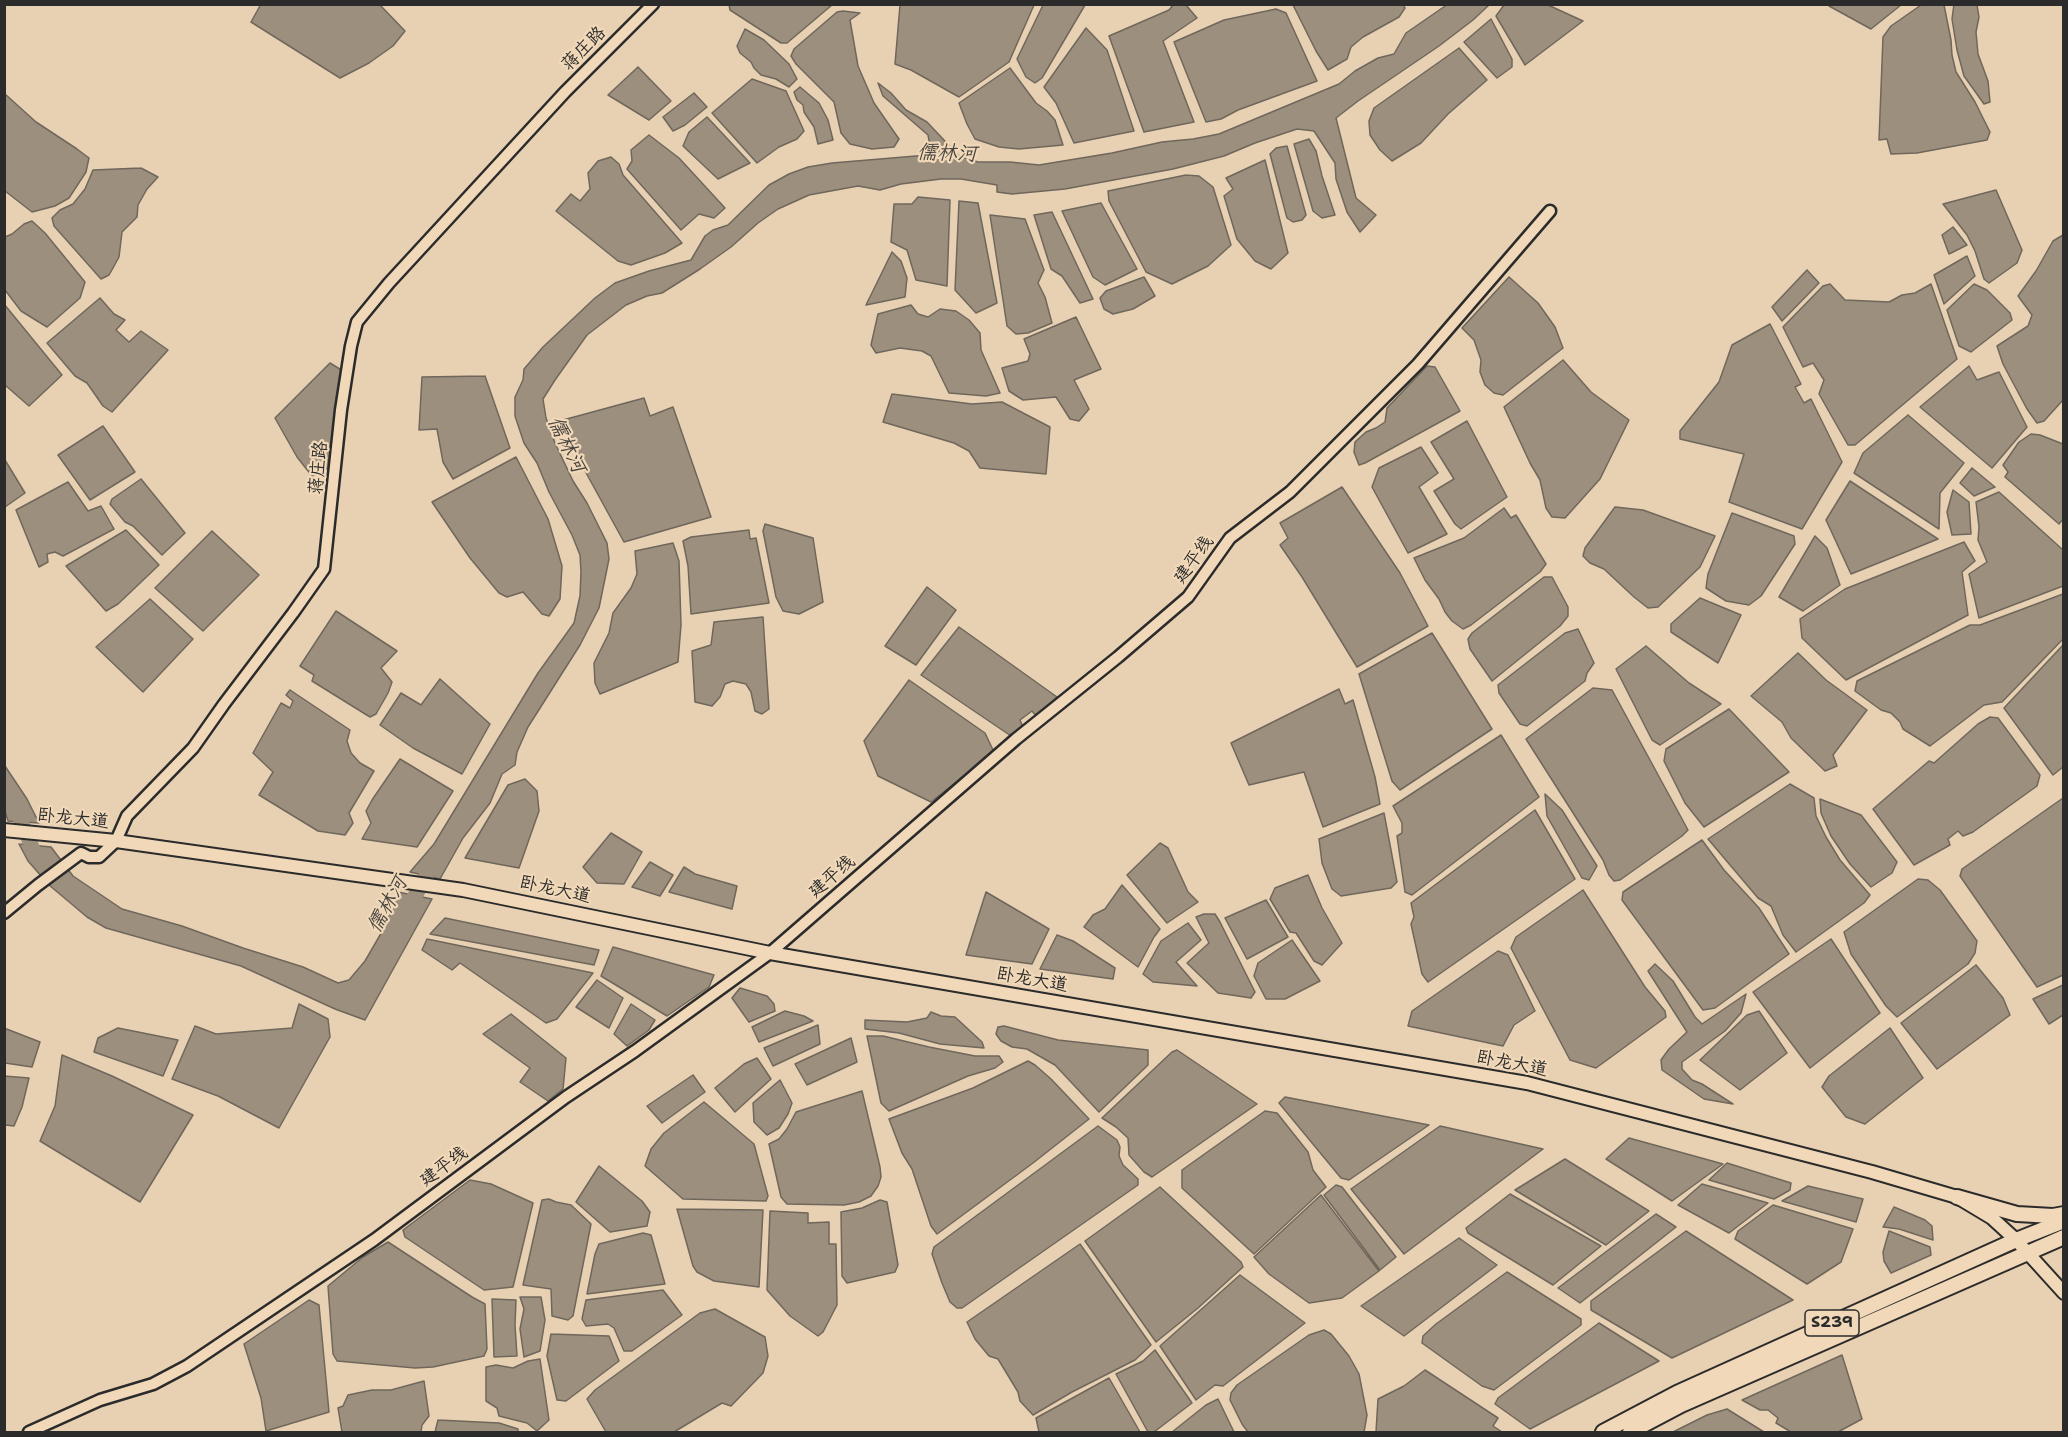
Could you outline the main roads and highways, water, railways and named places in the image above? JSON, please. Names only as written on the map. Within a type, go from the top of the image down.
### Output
[{"type":"main road","name":"卧龙大道","points":[[4,830],[116,841],[454,888],[770,953],[1527,1083],[1872,1172],[1957,1197],[1992,1218],[2016,1240],[2064,1293]]},
{"type":"main road","points":[[1957,1197],[2017,1214],[2053,1216],[2064,1214]]},
{"type":"main road","name":"S239","points":[[1603,1432],[1677,1394],[2016,1240],[2064,1221]]},
{"type":"main road","name":"S239","points":[[1630,1432],[1681,1405],[2064,1236]]},
{"type":"water","points":[[261,4],[380,5],[405,31],[393,46],[369,63],[340,78],[251,22]]},
{"type":"water","points":[[729,4],[832,5],[787,43],[781,43],[730,10]]},
{"type":"water","points":[[900,4],[1034,5],[1009,62],[959,97],[911,70],[895,64]]},
{"type":"water","points":[[1174,4],[1186,5],[1197,18],[1163,41],[1194,122],[1144,132],[1109,36],[1169,10]]},
{"type":"water","points":[[1448,4],[1489,5],[1439,46],[1336,118],[1356,198],[1376,215],[1360,232],[1347,212],[1336,179],[1335,163],[1314,131],[1297,129],[1224,156],[1173,169],[1065,189],[1012,194],[997,192],[997,185],[961,179],[901,184],[880,190],[858,186],[809,195],[778,209],[700,269],[662,293],[647,296],[626,305],[587,335],[543,399],[546,418],[555,443],[607,543],[609,559],[599,608],[580,645],[528,727],[517,752],[515,765],[502,774],[490,803],[463,838],[440,879],[410,872],[434,844],[538,673],[574,623],[580,596],[580,555],[537,463],[524,443],[515,416],[515,397],[523,380],[524,369],[543,347],[595,298],[615,283],[691,260],[705,236],[713,230],[728,225],[769,185],[789,174],[808,167],[832,163],[928,155],[930,146],[928,135],[883,96],[878,83],[891,93],[906,110],[927,122],[959,156],[978,162],[1039,165],[1219,134],[1339,84],[1355,71],[1378,58],[1394,54],[1406,33]]},
{"type":"water","points":[[1829,4],[1901,5],[1871,29]]},
{"type":"water","points":[[1954,4],[1977,5],[1978,54],[1988,81],[1990,102],[1984,104],[1964,76],[1952,19]]},
{"type":"water","points":[[1043,5],[1085,5],[1042,78],[1035,83],[1026,77],[1017,59]]},
{"type":"water","points":[[1293,5],[1403,5],[1405,8],[1399,17],[1363,37],[1351,47],[1347,59],[1328,70]]},
{"type":"water","points":[[1504,5],[1548,5],[1583,21],[1525,65],[1496,16]]},
{"type":"water","points":[[1921,5],[1944,5],[1956,72],[1990,132],[1987,140],[1917,153],[1891,154],[1887,139],[1879,140],[1883,37],[1891,26]]},
{"type":"water","points":[[1276,9],[1286,13],[1317,81],[1238,110],[1221,119],[1206,122],[1174,42],[1224,20]]},
{"type":"water","points":[[837,12],[860,13],[850,20],[858,66],[874,103],[899,139],[894,147],[872,149],[850,144],[841,133],[834,102],[796,64],[791,56],[794,49]]},
{"type":"water","points":[[1491,19],[1512,59],[1512,67],[1497,78],[1464,42]]},
{"type":"water","points":[[1086,28],[1107,50],[1134,131],[1074,143],[1056,103],[1044,87]]},
{"type":"water","points":[[745,29],[764,40],[789,64],[797,79],[789,87],[776,79],[761,75],[740,53],[737,46]]},
{"type":"water","points":[[1459,48],[1487,80],[1448,114],[1421,143],[1392,161],[1380,150],[1370,135],[1369,121],[1374,108]]},
{"type":"water","points":[[638,67],[671,101],[649,120],[608,95]]},
{"type":"water","points":[[1010,68],[1036,103],[1055,120],[1063,145],[1019,149],[999,147],[975,139],[959,103]]},
{"type":"water","points":[[752,79],[786,91],[804,131],[797,139],[779,147],[757,163],[712,113]]},
{"type":"water","points":[[800,87],[819,103],[828,120],[833,140],[818,144],[814,127],[794,92]]},
{"type":"water","points":[[694,93],[707,107],[685,125],[673,131],[663,117]]},
{"type":"water","points":[[5,94],[36,122],[89,158],[86,172],[69,198],[55,206],[32,212],[5,191]]},
{"type":"water","points":[[707,117],[750,163],[718,179],[683,146],[689,132]]},
{"type":"water","points":[[649,135],[679,158],[725,208],[714,218],[699,214],[681,230],[627,169],[632,161],[631,150]]},
{"type":"water","points":[[1309,139],[1316,151],[1335,215],[1322,218],[1313,211],[1294,144]]},
{"type":"water","points":[[1287,146],[1306,215],[1302,220],[1293,222],[1287,218],[1270,154],[1276,148]]},
{"type":"water","points":[[611,157],[619,164],[623,175],[682,243],[665,253],[631,265],[618,261],[556,211],[571,194],[580,201],[590,189],[588,173],[598,161]]},
{"type":"water","points":[[1265,160],[1288,253],[1271,269],[1255,261],[1237,239],[1224,196],[1233,189],[1226,178]]},
{"type":"water","points":[[141,168],[158,177],[147,189],[138,205],[137,217],[122,232],[119,257],[113,268],[109,275],[101,279],[54,226],[52,218],[60,210],[73,204],[85,189],[93,170]]},
{"type":"water","points":[[1186,175],[1199,176],[1213,187],[1231,245],[1208,266],[1172,284],[1146,272],[1109,201],[1108,191]]},
{"type":"water","points":[[1996,190],[2022,250],[2017,263],[1989,283],[1984,279],[1967,235],[1943,204]]},
{"type":"water","points":[[918,197],[950,200],[947,286],[916,280],[907,250],[891,242],[894,204],[912,204]]},
{"type":"water","points":[[959,201],[978,203],[997,303],[976,313],[955,290]]},
{"type":"water","points":[[1101,203],[1137,269],[1105,285],[1093,277],[1062,211]]},
{"type":"water","points":[[1052,212],[1093,299],[1080,303],[1062,276],[1051,269],[1034,215]]},
{"type":"water","points":[[990,215],[1025,219],[1044,270],[1038,283],[1045,297],[1052,323],[1028,333],[1016,334],[1007,326]]},
{"type":"water","points":[[32,221],[45,233],[85,282],[80,298],[47,327],[21,311],[5,290],[5,237]]},
{"type":"water","points":[[1953,227],[1967,245],[1949,254],[1942,235]]},
{"type":"water","points":[[2063,235],[2063,400],[2044,421],[2037,423],[2003,364],[1997,346],[2028,326],[2032,315],[2018,296],[2053,241]]},
{"type":"water","points":[[892,252],[901,261],[907,278],[905,297],[866,305]]},
{"type":"water","points":[[1967,256],[1975,276],[1944,304],[1934,275]]},
{"type":"water","points":[[1807,270],[1819,283],[1782,321],[1772,307]]},
{"type":"water","points":[[1144,277],[1155,296],[1133,309],[1113,314],[1104,309],[1100,298],[1106,291]]},
{"type":"water","points":[[1509,277],[1538,303],[1555,327],[1563,348],[1503,395],[1494,393],[1485,385],[1480,372],[1481,360],[1474,340],[1462,328]]},
{"type":"water","points":[[1830,284],[1845,300],[1889,302],[1902,295],[1915,293],[1931,284],[1957,359],[1855,445],[1848,445],[1819,394],[1824,380],[1813,363],[1803,367],[1783,327],[1823,286]]},
{"type":"water","points":[[1974,284],[1987,290],[2010,313],[2012,320],[1971,352],[1959,346],[1947,310]]},
{"type":"water","points":[[100,298],[114,314],[125,320],[116,330],[129,342],[141,331],[168,350],[112,412],[103,406],[87,383],[75,376],[47,343]]},
{"type":"water","points":[[4,304],[62,375],[29,406],[5,385]]},
{"type":"water","points":[[911,305],[918,314],[928,317],[940,309],[956,311],[969,320],[980,333],[981,350],[1000,393],[986,396],[949,393],[931,356],[922,351],[900,348],[876,353],[871,345],[878,314]]},
{"type":"water","points":[[1076,317],[1101,369],[1074,380],[1089,409],[1079,421],[1070,419],[1056,397],[1023,400],[1009,391],[1002,368],[1028,361],[1030,354],[1024,339]]},
{"type":"water","points":[[1770,324],[1801,384],[1795,387],[1804,403],[1811,399],[1842,462],[1802,529],[1729,502],[1744,454],[1680,439],[1680,431],[1719,382],[1732,345]]},
{"type":"water","points":[[1563,360],[1591,392],[1629,420],[1600,479],[1565,518],[1552,517],[1546,508],[1540,480],[1504,407]]},
{"type":"water","points":[[330,363],[343,371],[328,468],[312,476],[297,457],[275,418]]},
{"type":"water","points":[[1427,366],[1435,367],[1460,411],[1359,465],[1354,452],[1355,442],[1366,432],[1385,422],[1387,408]]},
{"type":"water","points":[[1969,366],[1977,380],[1999,372],[2027,427],[1992,468],[1920,407]]},
{"type":"water","points":[[485,376],[510,448],[453,479],[443,462],[437,429],[419,430],[422,377]]},
{"type":"water","points":[[892,394],[972,404],[1002,402],[1050,427],[1046,474],[980,468],[969,451],[954,443],[883,422]]},
{"type":"water","points":[[644,398],[650,416],[673,407],[711,517],[624,542],[585,471],[563,420]]},
{"type":"water","points":[[1908,415],[1964,463],[1940,493],[1939,529],[1854,473],[1863,453]]},
{"type":"water","points":[[1467,421],[1507,497],[1461,529],[1455,524],[1434,491],[1454,479],[1431,442]]},
{"type":"water","points":[[103,426],[135,472],[90,500],[58,455]]},
{"type":"water","points":[[2031,434],[2063,444],[2063,519],[2059,524],[2005,477],[2008,472],[2003,465],[2019,442]]},
{"type":"water","points":[[1421,447],[1438,473],[1419,487],[1447,534],[1408,553],[1372,487],[1379,468]]},
{"type":"water","points":[[516,457],[548,519],[562,566],[560,599],[549,616],[542,614],[523,592],[507,597],[499,593],[470,558],[432,502]]},
{"type":"water","points":[[5,460],[25,493],[4,507]]},
{"type":"water","points":[[1972,468],[1995,487],[1974,496],[1960,483]]},
{"type":"water","points":[[141,479],[185,533],[162,555],[133,526],[125,522],[110,504],[112,499]]},
{"type":"water","points":[[1850,481],[1938,539],[1851,574],[1826,520]]},
{"type":"water","points":[[68,482],[88,511],[101,506],[114,529],[63,556],[55,552],[47,554],[48,562],[39,567],[16,510]]},
{"type":"water","points":[[1342,487],[1400,573],[1428,626],[1357,667],[1280,545],[1288,538],[1280,523]]},
{"type":"water","points":[[1953,490],[1969,502],[1971,534],[1952,535],[1947,512]]},
{"type":"water","points":[[1999,492],[2063,550],[2063,586],[1979,618],[1969,574],[1987,562],[1978,540],[1976,502]]},
{"type":"water","points":[[1615,507],[1643,510],[1715,536],[1700,567],[1658,607],[1648,608],[1604,569],[1590,563],[1583,556],[1585,548]]},
{"type":"water","points":[[1504,508],[1511,518],[1516,515],[1546,564],[1540,572],[1463,629],[1445,612],[1414,558],[1464,538]]},
{"type":"water","points":[[1732,513],[1794,536],[1795,544],[1761,596],[1749,605],[1726,601],[1706,588],[1708,574]]},
{"type":"water","points":[[765,524],[813,538],[823,602],[799,614],[783,611],[776,597],[763,531]]},
{"type":"water","points":[[126,530],[159,565],[118,604],[106,611],[66,566]]},
{"type":"water","points":[[749,530],[750,539],[756,538],[769,603],[691,614],[688,566],[683,541],[691,537]]},
{"type":"water","points":[[212,531],[259,575],[203,631],[155,588]]},
{"type":"water","points":[[1815,536],[1827,548],[1840,585],[1803,611],[1779,597]]},
{"type":"water","points":[[1964,542],[1975,561],[1962,572],[1968,615],[1846,680],[1802,638],[1800,619],[1845,589]]},
{"type":"water","points":[[673,543],[679,561],[681,625],[678,662],[600,694],[595,683],[594,663],[609,633],[613,613],[631,588],[637,574],[635,551]]},
{"type":"water","points":[[1544,577],[1552,577],[1568,607],[1568,616],[1560,626],[1492,681],[1470,649],[1468,639],[1472,633]]},
{"type":"water","points":[[927,587],[956,610],[916,665],[885,646]]},
{"type":"water","points":[[2063,594],[2063,639],[2002,702],[1984,705],[1930,746],[1903,729],[1891,713],[1881,710],[1855,691],[1857,681],[1970,625],[1980,625]]},
{"type":"water","points":[[1700,598],[1741,615],[1718,663],[1671,632],[1671,624]]},
{"type":"water","points":[[150,599],[193,639],[143,692],[96,647]]},
{"type":"water","points":[[336,611],[397,651],[381,668],[392,682],[376,714],[370,717],[312,681],[314,675],[300,666]]},
{"type":"water","points":[[763,617],[769,709],[762,714],[755,711],[751,692],[746,684],[733,681],[725,684],[720,697],[712,706],[695,702],[692,651],[711,645],[714,622]]},
{"type":"water","points":[[959,627],[1057,697],[1037,717],[1032,711],[1020,720],[1023,727],[1011,736],[921,675]]},
{"type":"water","points":[[1578,629],[1594,663],[1585,681],[1527,726],[1520,724],[1499,693],[1498,685],[1565,633]]},
{"type":"water","points":[[1432,633],[1492,729],[1400,790],[1392,781],[1359,674]]},
{"type":"water","points":[[2063,645],[2063,767],[2053,775],[2004,708]]},
{"type":"water","points":[[1646,646],[1689,683],[1721,704],[1660,745],[1652,740],[1616,669]]},
{"type":"water","points":[[1798,653],[1826,680],[1867,710],[1833,755],[1837,766],[1825,771],[1791,738],[1782,722],[1751,696]]},
{"type":"water","points":[[440,679],[490,724],[462,774],[413,748],[380,725],[401,693],[421,705]]},
{"type":"water","points":[[909,680],[985,733],[994,752],[931,802],[878,776],[864,741]]},
{"type":"water","points":[[1593,688],[1612,690],[1688,830],[1620,880],[1614,881],[1526,739]]},
{"type":"water","points":[[1339,689],[1345,704],[1353,700],[1375,777],[1380,804],[1323,827],[1304,772],[1249,785],[1231,743]]},
{"type":"water","points":[[290,690],[350,730],[347,741],[351,753],[360,763],[374,771],[349,813],[353,823],[345,835],[318,831],[259,795],[273,772],[253,753],[281,703],[290,708],[293,701],[286,695]]},
{"type":"water","points":[[1729,709],[1789,772],[1704,827],[1685,803],[1664,761],[1666,749]]},
{"type":"water","points":[[1990,717],[1998,718],[2040,775],[2037,786],[1973,832],[1963,836],[1958,831],[1948,839],[1950,845],[1914,865],[1873,809],[1929,761],[1934,763],[1978,724]]},
{"type":"water","points":[[1501,735],[1539,797],[1412,895],[1405,892],[1397,836],[1402,833],[1402,823],[1393,806]]},
{"type":"water","points":[[400,759],[453,791],[417,847],[362,839],[371,823],[366,811]]},
{"type":"water","points":[[5,766],[27,799],[39,823],[8,821],[4,808]]},
{"type":"water","points":[[525,779],[537,791],[539,811],[519,868],[465,858],[508,785]]},
{"type":"water","points":[[1790,784],[1814,798],[1816,816],[1826,837],[1840,860],[1870,895],[1864,903],[1796,952],[1783,935],[1771,906],[1758,898],[1708,839]]},
{"type":"water","points":[[1545,794],[1562,810],[1597,866],[1589,880],[1582,878],[1547,816]]},
{"type":"water","points":[[2063,798],[2063,975],[2037,987],[1960,876],[1962,869]]},
{"type":"water","points":[[1820,799],[1861,815],[1897,862],[1892,873],[1871,887],[1850,864],[1831,836],[1821,813]]},
{"type":"water","points":[[1535,810],[1575,879],[1428,982],[1422,974],[1411,924],[1414,917],[1411,903]]},
{"type":"water","points":[[1384,813],[1397,882],[1391,888],[1341,896],[1332,889],[1322,863],[1319,839]]},
{"type":"water","points":[[611,833],[642,852],[624,884],[597,883],[583,867]]},
{"type":"water","points":[[1702,840],[1724,870],[1759,908],[1789,954],[1715,1008],[1703,1010],[1622,900],[1623,892]]},
{"type":"water","points":[[1160,843],[1168,848],[1188,892],[1198,902],[1167,923],[1127,875]]},
{"type":"water","points":[[19,844],[51,847],[73,876],[122,909],[182,926],[303,967],[338,983],[349,980],[365,961],[383,930],[398,892],[432,899],[365,1020],[335,1009],[241,966],[106,928],[87,917],[49,885],[28,861]]},
{"type":"water","points":[[650,862],[673,875],[660,896],[632,887]]},
{"type":"water","points":[[684,867],[695,874],[737,886],[732,909],[669,892]]},
{"type":"water","points":[[1308,875],[1322,908],[1342,943],[1322,965],[1314,961],[1296,933],[1290,932],[1270,899],[1275,888]]},
{"type":"water","points":[[1918,879],[1928,880],[1940,890],[1977,941],[1975,953],[1968,964],[1897,1017],[1886,1006],[1851,954],[1844,932]]},
{"type":"water","points":[[1122,885],[1160,929],[1138,967],[1084,927],[1093,915],[1105,909]]},
{"type":"water","points":[[1583,890],[1645,987],[1665,1011],[1666,1017],[1596,1068],[1570,1060],[1511,948],[1516,937]]},
{"type":"water","points":[[986,892],[1049,929],[1032,964],[966,955]]},
{"type":"water","points":[[1266,900],[1288,937],[1247,959],[1225,918]]},
{"type":"water","points":[[1215,914],[1220,922],[1255,992],[1251,998],[1218,993],[1187,963],[1209,943],[1196,917]]},
{"type":"water","points":[[445,918],[599,950],[594,965],[430,934]]},
{"type":"water","points":[[1188,923],[1201,940],[1176,962],[1197,986],[1153,982],[1143,974],[1161,941]]},
{"type":"water","points":[[1057,935],[1073,941],[1115,968],[1113,979],[1040,969]]},
{"type":"water","points":[[427,939],[593,973],[557,1019],[546,1023],[460,963],[452,970],[422,950]]},
{"type":"water","points":[[1831,939],[1880,1013],[1810,1068],[1753,992]]},
{"type":"water","points":[[1292,940],[1320,981],[1285,999],[1266,999],[1254,976],[1258,963]]},
{"type":"water","points":[[613,947],[714,975],[709,987],[667,1016],[601,976]]},
{"type":"water","points":[[1498,951],[1508,955],[1535,1011],[1514,1025],[1503,1046],[1408,1026],[1412,1011]]},
{"type":"water","points":[[1655,964],[1673,981],[1695,1017],[1702,1024],[1746,994],[1741,1013],[1725,1031],[1682,1062],[1682,1069],[1692,1080],[1733,1104],[1704,1099],[1662,1070],[1661,1060],[1687,1032],[1648,971]]},
{"type":"water","points":[[1976,965],[2003,998],[2010,1015],[1937,1069],[1901,1023]]},
{"type":"water","points":[[597,980],[623,998],[609,1028],[576,1007]]},
{"type":"water","points":[[2063,985],[2063,1015],[2049,1024],[2033,999]]},
{"type":"water","points":[[740,988],[767,996],[774,1004],[775,1011],[749,1022],[732,998]]},
{"type":"water","points":[[299,1004],[328,1019],[330,1037],[279,1128],[218,1096],[172,1079],[195,1026],[216,1034],[292,1028]]},
{"type":"water","points":[[631,1004],[655,1020],[649,1030],[627,1046],[614,1034]]},
{"type":"water","points":[[785,1011],[813,1021],[759,1042],[752,1027]]},
{"type":"water","points":[[1759,1011],[1787,1053],[1740,1090],[1700,1060],[1747,1015]]},
{"type":"water","points":[[931,1012],[941,1016],[955,1017],[982,1042],[984,1048],[940,1044],[899,1033],[865,1029],[865,1020],[907,1022],[927,1018]]},
{"type":"water","points":[[511,1014],[566,1058],[563,1089],[548,1101],[520,1082],[530,1068],[483,1034]]},
{"type":"water","points":[[818,1025],[820,1044],[773,1066],[764,1048]]},
{"type":"water","points":[[1004,1026],[1058,1040],[1148,1050],[1148,1065],[1099,1112],[1055,1065],[1027,1049],[1012,1047],[1001,1041],[996,1034],[998,1027]]},
{"type":"water","points":[[4,1028],[40,1042],[32,1067],[5,1063]]},
{"type":"water","points":[[118,1028],[178,1040],[163,1076],[94,1052],[98,1038]]},
{"type":"water","points":[[1890,1028],[1923,1078],[1865,1124],[1846,1117],[1822,1087],[1829,1076]]},
{"type":"water","points":[[867,1036],[883,1036],[975,1056],[999,1056],[1003,1062],[995,1068],[968,1076],[889,1111],[881,1103]]},
{"type":"water","points":[[851,1038],[857,1062],[807,1085],[795,1064]]},
{"type":"water","points":[[1177,1050],[1257,1104],[1152,1177],[1144,1172],[1129,1155],[1128,1138],[1102,1118],[1172,1052]]},
{"type":"water","points":[[62,1055],[193,1115],[140,1202],[40,1141],[55,1106]]},
{"type":"water","points":[[757,1058],[771,1079],[735,1112],[715,1088],[744,1064]]},
{"type":"water","points":[[1028,1061],[1051,1079],[1089,1119],[937,1234],[931,1226],[912,1169],[902,1153],[889,1119],[973,1088]]},
{"type":"water","points":[[693,1075],[705,1092],[662,1123],[647,1106]]},
{"type":"water","points":[[4,1076],[29,1078],[22,1107],[14,1126],[5,1125]]},
{"type":"water","points":[[780,1080],[792,1103],[779,1128],[767,1135],[754,1122],[753,1103]]},
{"type":"water","points":[[862,1091],[880,1167],[881,1177],[878,1186],[871,1196],[859,1202],[844,1205],[787,1204],[781,1197],[769,1144],[779,1139],[796,1112]]},
{"type":"water","points":[[1285,1097],[1429,1125],[1349,1180],[1341,1178],[1279,1103]]},
{"type":"water","points":[[704,1102],[754,1144],[768,1196],[766,1201],[683,1199],[645,1166],[651,1149],[664,1133]]},
{"type":"water","points":[[1265,1111],[1277,1113],[1308,1152],[1313,1170],[1326,1187],[1254,1254],[1182,1188],[1182,1170]]},
{"type":"water","points":[[1098,1126],[1117,1140],[1123,1165],[1138,1179],[1138,1185],[962,1308],[957,1308],[950,1302],[942,1283],[932,1254],[934,1247]]},
{"type":"water","points":[[1440,1126],[1543,1149],[1404,1254],[1351,1189]]},
{"type":"water","points":[[1629,1138],[1723,1164],[1672,1201],[1606,1159]]},
{"type":"water","points":[[1565,1159],[1649,1211],[1606,1245],[1515,1190]]},
{"type":"water","points":[[1727,1163],[1791,1183],[1790,1190],[1774,1199],[1709,1180]]},
{"type":"water","points":[[599,1166],[642,1201],[650,1212],[647,1226],[610,1232],[576,1202]]},
{"type":"water","points":[[470,1180],[491,1184],[533,1203],[513,1287],[484,1290],[405,1237],[403,1230]]},
{"type":"water","points":[[1702,1184],[1768,1203],[1729,1233],[1678,1205]]},
{"type":"water","points":[[1336,1185],[1342,1187],[1396,1257],[1380,1270],[1324,1195]]},
{"type":"water","points":[[1808,1186],[1863,1199],[1856,1222],[1782,1201]]},
{"type":"water","points":[[1160,1187],[1241,1262],[1243,1267],[1156,1342],[1085,1241]]},
{"type":"water","points":[[1510,1194],[1601,1246],[1553,1285],[1468,1233],[1466,1228]]},
{"type":"water","points":[[1321,1195],[1379,1271],[1342,1298],[1309,1303],[1269,1274],[1254,1257]]},
{"type":"water","points":[[549,1199],[571,1205],[591,1224],[573,1316],[568,1320],[552,1316],[551,1289],[523,1285],[542,1200]]},
{"type":"water","points":[[880,1200],[887,1202],[898,1265],[895,1272],[847,1283],[842,1276],[841,1212],[862,1208]]},
{"type":"water","points":[[1773,1205],[1853,1229],[1841,1262],[1807,1284],[1735,1239],[1738,1231]]},
{"type":"water","points":[[1894,1207],[1925,1220],[1932,1226],[1933,1240],[1899,1229],[1883,1227]]},
{"type":"water","points":[[677,1209],[763,1210],[759,1287],[714,1281],[697,1272],[693,1266]]},
{"type":"water","points":[[770,1211],[808,1213],[808,1223],[829,1222],[829,1244],[836,1244],[837,1305],[823,1332],[818,1336],[790,1316],[767,1290]]},
{"type":"water","points":[[1656,1214],[1676,1227],[1580,1303],[1558,1288]]},
{"type":"water","points":[[1686,1231],[1793,1300],[1672,1358],[1591,1310],[1591,1301]]},
{"type":"water","points":[[1889,1231],[1930,1247],[1931,1255],[1891,1273],[1884,1261],[1883,1252]]},
{"type":"water","points":[[643,1233],[651,1235],[665,1284],[587,1294],[599,1244]]},
{"type":"water","points":[[1459,1238],[1497,1265],[1404,1336],[1361,1306]]},
{"type":"water","points":[[388,1242],[485,1304],[487,1349],[484,1356],[433,1367],[415,1368],[337,1361],[333,1354],[328,1286],[363,1257]]},
{"type":"water","points":[[1080,1244],[1151,1345],[1135,1360],[1033,1415],[1020,1401],[1018,1392],[998,1359],[989,1356],[975,1339],[967,1322]]},
{"type":"water","points":[[1507,1272],[1581,1319],[1581,1325],[1494,1390],[1482,1386],[1422,1343],[1423,1336],[1436,1324]]},
{"type":"water","points":[[1240,1275],[1305,1323],[1223,1386],[1215,1385],[1196,1400],[1160,1346]]},
{"type":"water","points":[[663,1290],[682,1315],[632,1351],[624,1351],[614,1328],[608,1324],[586,1326],[582,1319],[586,1300]]},
{"type":"water","points":[[520,1297],[541,1297],[545,1320],[540,1351],[524,1357],[520,1329],[524,1309]]},
{"type":"water","points":[[492,1299],[516,1300],[517,1356],[494,1357]]},
{"type":"water","points":[[309,1300],[319,1305],[329,1412],[266,1431],[261,1398],[244,1344]]},
{"type":"water","points":[[715,1309],[765,1337],[768,1356],[763,1373],[731,1406],[722,1403],[674,1432],[606,1432],[587,1399],[595,1390],[700,1313]]},
{"type":"water","points":[[1599,1323],[1659,1361],[1530,1429],[1495,1404],[1498,1398]]},
{"type":"water","points":[[1324,1330],[1331,1334],[1349,1356],[1359,1374],[1367,1415],[1364,1432],[1248,1432],[1230,1400],[1231,1393],[1237,1385],[1309,1335]]},
{"type":"water","points":[[551,1334],[609,1336],[619,1361],[566,1401],[557,1400],[547,1356]]},
{"type":"water","points":[[1155,1350],[1192,1403],[1154,1432],[1148,1432],[1116,1374],[1143,1361]]},
{"type":"water","points":[[1842,1355],[1862,1419],[1838,1432],[1791,1432],[1776,1423],[1778,1418],[1768,1410],[1760,1410],[1742,1400]]},
{"type":"water","points":[[540,1359],[549,1420],[537,1431],[527,1423],[499,1416],[497,1408],[486,1401],[486,1367],[496,1365],[513,1368],[528,1361]]},
{"type":"water","points":[[1425,1370],[1498,1418],[1493,1426],[1502,1432],[1376,1432],[1378,1399],[1404,1386]]},
{"type":"water","points":[[1109,1378],[1140,1432],[1039,1432],[1036,1418]]},
{"type":"water","points":[[424,1381],[429,1416],[422,1425],[421,1432],[342,1432],[338,1408],[343,1406],[348,1395],[372,1390],[391,1390]]},
{"type":"water","points":[[1218,1399],[1234,1432],[1172,1432],[1206,1405]]},
{"type":"water","points":[[1727,1409],[1764,1432],[1673,1432],[1707,1415]]},
{"type":"water","points":[[438,1420],[499,1423],[518,1429],[518,1432],[435,1432]]},
{"type":"waterway","name":"儒林河","points":[[4,787],[10,794],[34,852],[42,860]]},
{"type":"waterway","name":"儒林河","points":[[406,912],[435,860]]}]
